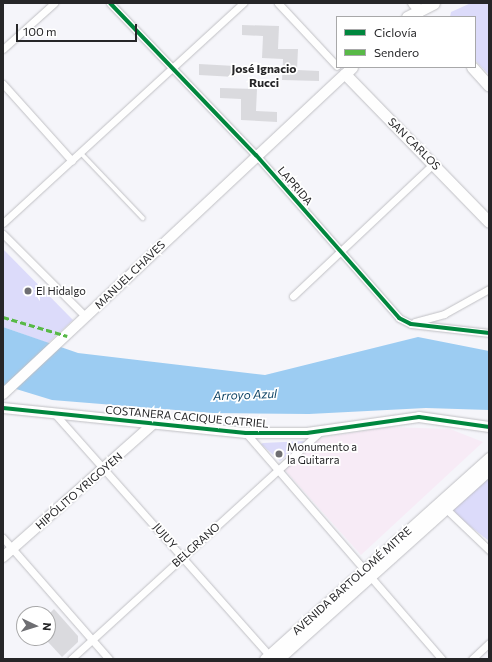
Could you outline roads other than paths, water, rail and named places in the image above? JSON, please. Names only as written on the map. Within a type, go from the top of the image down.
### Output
[{"type":"main road","points":[[408,16],[416,6],[434,3]]},
{"type":"main road","points":[[416,6],[425,16]]},
{"type":"main road","name":"SAN CARLOS","points":[[343,68],[489,220]]},
{"type":"main road","points":[[473,68],[489,86]]},
{"type":"main road","points":[[442,506],[489,458]]},
{"type":"main road","points":[[442,506],[489,470]]},
{"type":"main road","name":"AVENIDA BARTOLOMÉ MITRE","points":[[271,658],[442,506]]},
{"type":"street","points":[[3,49],[54,3]]},
{"type":"street","name":"LAPRIDA","points":[[110,3],[256,155],[399,318],[411,324],[489,333]]},
{"type":"street","points":[[3,223],[81,153],[171,67],[243,3]]},
{"type":"street","name":"SAN CARLOS","points":[[278,3],[336,61]]},
{"type":"street","name":"MANUEL CHAVES","points":[[3,394],[67,336],[256,155],[343,68]]},
{"type":"street","points":[[3,84],[72,161]]},
{"type":"street","points":[[293,296],[434,163]]},
{"type":"street","points":[[3,234],[86,317]]},
{"type":"street","points":[[411,324],[444,314],[489,289]]},
{"type":"street","name":"COSTANERA CACIQUE CATRIEL","points":[[3,408],[246,433],[321,432],[419,417],[489,427]]},
{"type":"street","name":"JUJUY","points":[[55,414],[183,556],[271,658]]},
{"type":"street","name":"HIPÓLITO YRIGOYEN","points":[[3,557],[154,423]]},
{"type":"street","name":"BELGRANO","points":[[70,659],[321,432]]},
{"type":"street","points":[[246,433],[278,472],[442,659]]},
{"type":"street","points":[[442,506],[489,550]]},
{"type":"street","points":[[3,538],[110,659]]},
{"type":"street","points":[[472,659],[489,643]]},
{"type":"lane","points":[[81,153],[144,218]]},
{"type":"water","name":"Arroyo Azul","points":[[3,327],[78,353],[265,375],[418,337],[489,351],[489,410],[426,408],[309,414],[213,413],[52,400],[3,385]]},
{"type":"place","name":"El Hidalgo","points":[[28,291]]},
{"type":"place","name":"Monumento a la Guitarra","points":[[279,454]]},
{"type":"district","name":"José Ignacio Rucci","points":[[264,76]]}]
